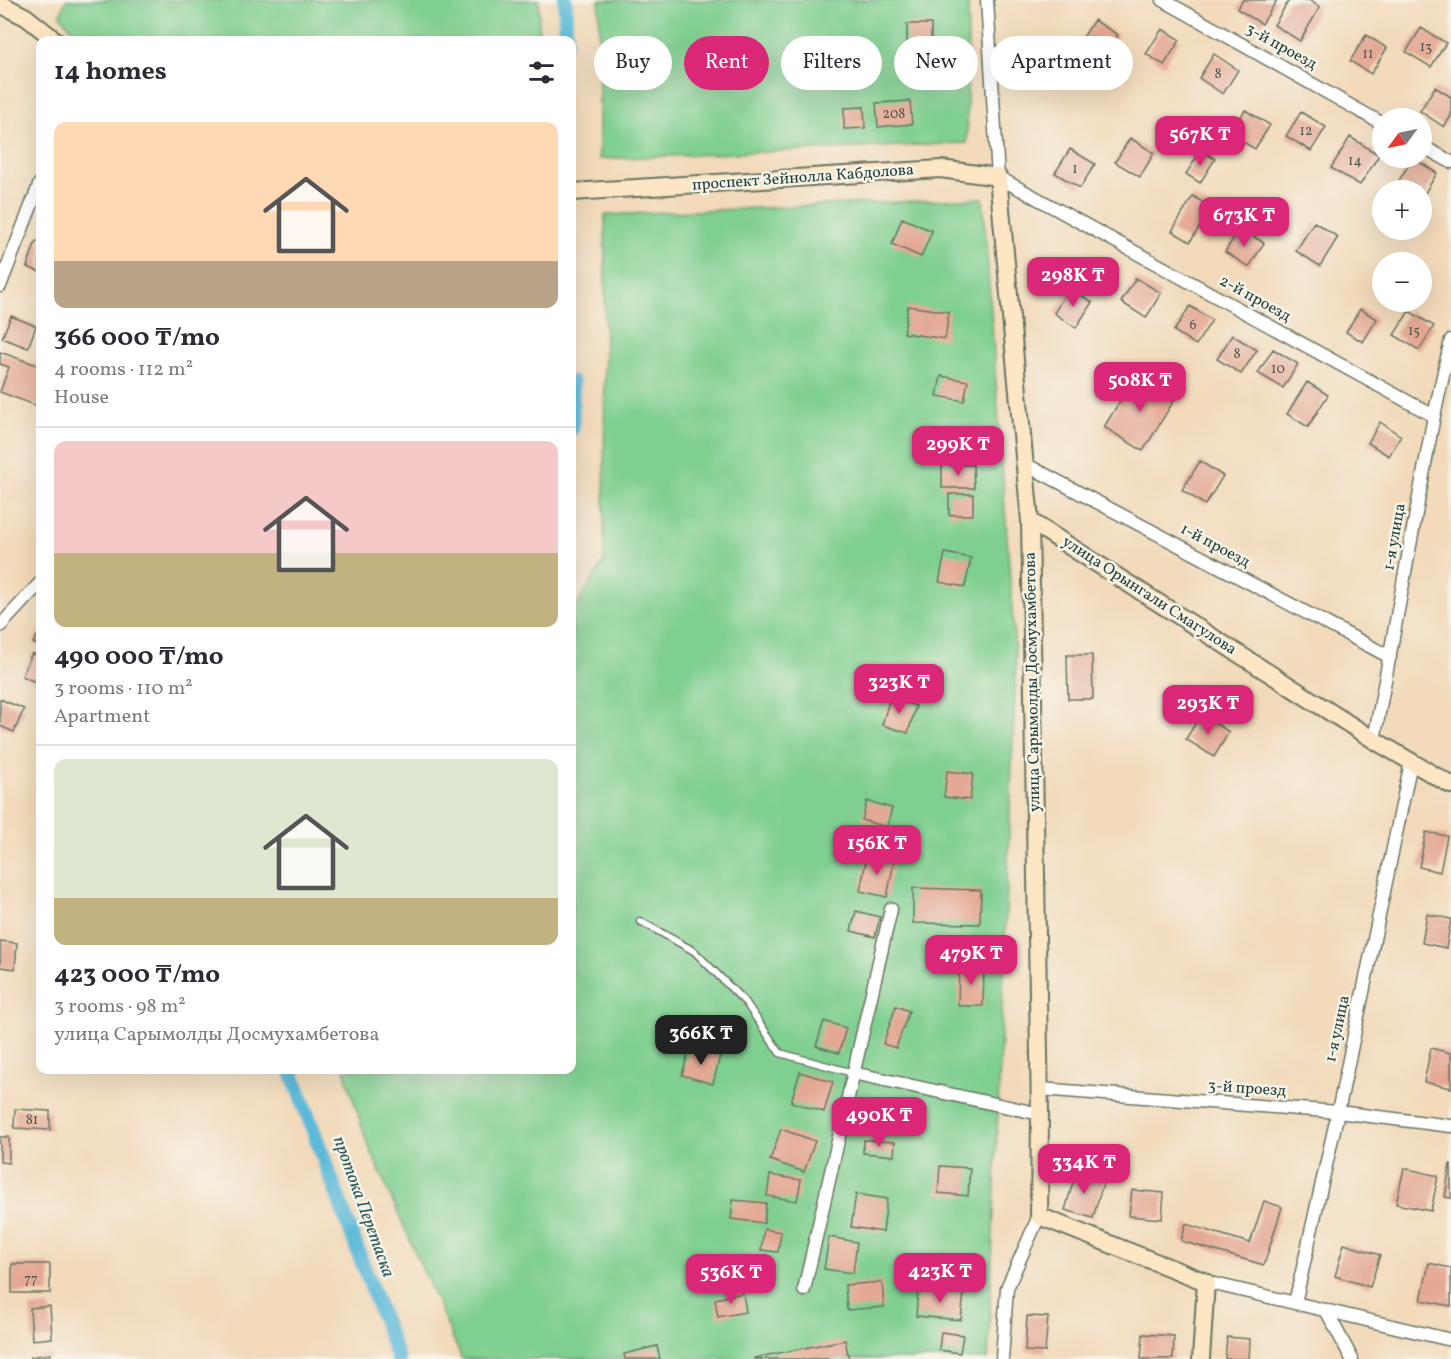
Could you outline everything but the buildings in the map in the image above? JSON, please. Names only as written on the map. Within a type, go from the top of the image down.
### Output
[{"type":"main road","points":[[0,4],[26,17],[50,36]]},
{"type":"main road","name":"проспект Зейнолла Кабдолова","points":[[576,192],[941,169],[998,177]]},
{"type":"main road","name":"улица Сарымолды Досмухамбетова","points":[[998,177],[1030,521],[1040,1089],[1039,1216]]},
{"type":"main road","name":"улица Орынгали Смагулова","points":[[1030,521],[1374,740],[1451,784]]},
{"type":"main road","points":[[1039,1216],[1206,1281],[1201,1359]]},
{"type":"street","name":"улица Сарымолды Досмухамбетова","points":[[987,0],[998,177]]},
{"type":"street","name":"3-й проезд","points":[[1163,0],[1372,118]]},
{"type":"street","points":[[1432,152],[1451,162]]},
{"type":"street","name":"2-й проезд","points":[[998,177],[1434,416]]},
{"type":"street","points":[[0,286],[36,193]]},
{"type":"street","name":"1-я улица","points":[[1374,740],[1434,416],[1451,340]]},
{"type":"street","name":"1-й проезд","points":[[1025,464],[1390,657]]},
{"type":"street","points":[[0,626],[36,587]]},
{"type":"street","name":"1-я улица","points":[[1295,1303],[1338,1112],[1411,762]]},
{"type":"street","points":[[804,1290],[891,909]]},
{"type":"street","points":[[853,1073],[1040,1114]]},
{"type":"street","name":"3-й проезд","points":[[1040,1089],[1338,1112],[1451,1126]]},
{"type":"street","name":"улица Сарымолды Досмухамбетова","points":[[1002,1359],[1007,1288],[1039,1216]]},
{"type":"street","points":[[1206,1281],[1451,1340]]},
{"type":"street","points":[[1326,1310],[1352,1359]]},
{"type":"lane","points":[[640,921],[694,951],[746,1003],[780,1053],[853,1073]]},
{"type":"green space","points":[[66,0],[539,0],[539,36],[78,36],[60,15]]},
{"type":"green space","points":[[599,0],[968,0],[968,36],[894,36],[894,90],[967,90],[967,143],[599,159],[599,90],[672,90],[672,36],[599,36]]},
{"type":"green space","points":[[983,198],[1016,664],[988,1359],[462,1359],[366,1140],[345,1074],[576,1074],[576,607],[604,560],[605,215]]},
{"type":"waterway","name":"протока Перетаска","points":[[565,0],[566,36]]},
{"type":"waterway","name":"протока Перетаска","points":[[292,1074],[398,1359]]}]
